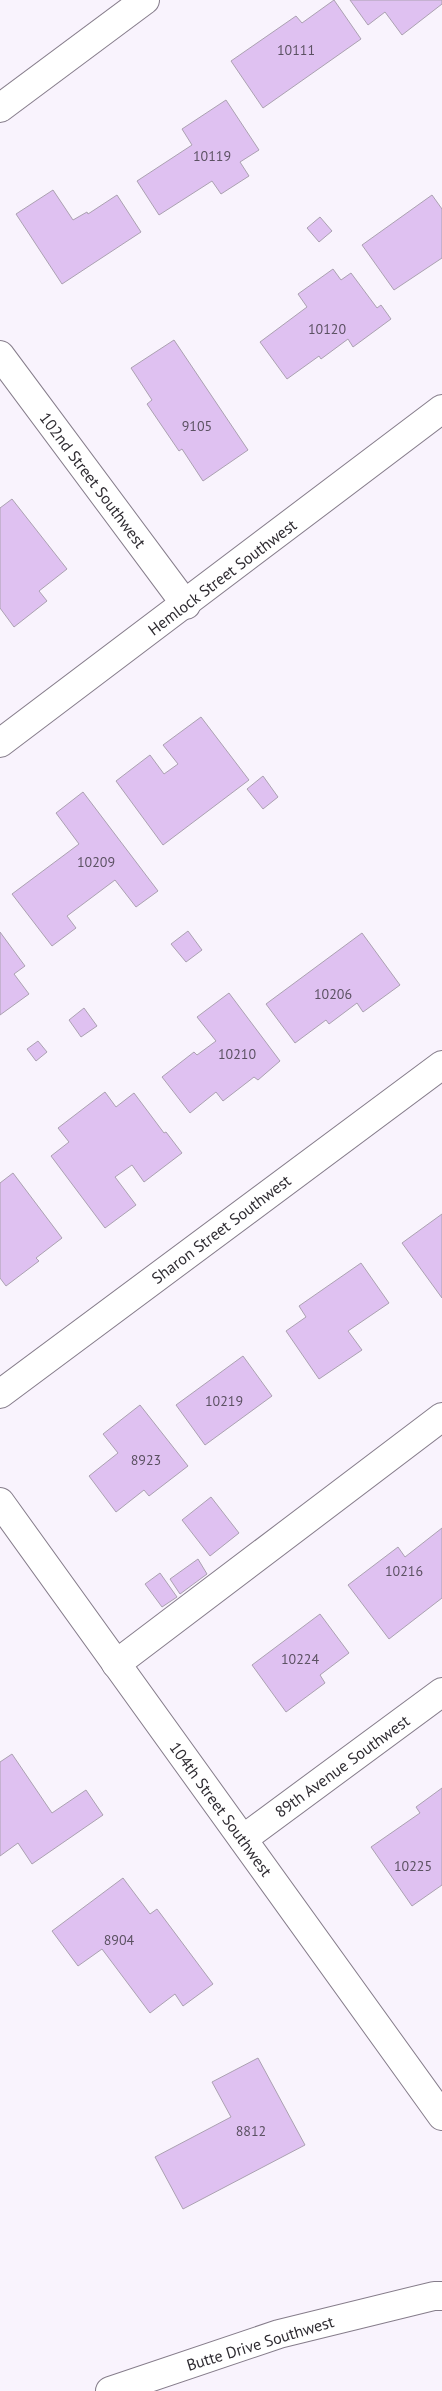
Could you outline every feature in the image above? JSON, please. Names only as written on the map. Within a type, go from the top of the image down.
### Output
[{"type":"street","points":[[0,108],[145,0]]},
{"type":"street","name":"102nd Street Southwest","points":[[0,355],[186,604]]},
{"type":"street","name":"Hemlock Street Southwest","points":[[0,743],[442,409]]},
{"type":"street","name":"Sharon Street Southwest","points":[[0,1394],[442,1065]]},
{"type":"street","points":[[116,1664],[442,1417]]},
{"type":"street","name":"104th Street Southwest","points":[[0,1502],[242,1839],[433,2085],[442,2116]]},
{"type":"street","name":"89th Avenue Southwest","points":[[242,1839],[442,1692]]},
{"type":"street","name":"Butte Drive Southwest","points":[[110,2391],[278,2334],[434,2296],[442,2296]]},
{"type":"building","points":[[334,0],[361,39],[263,108],[231,61],[296,16],[302,23]]},
{"type":"building","points":[[350,0],[442,0],[442,4],[402,35],[385,12],[368,25]]},
{"type":"building","points":[[226,100],[259,150],[240,162],[249,176],[221,194],[212,181],[159,215],[137,181],[192,145],[182,129]]},
{"type":"building","points":[[53,190],[73,220],[87,212],[88,214],[117,195],[141,232],[62,284],[16,214]]},
{"type":"building","points":[[432,195],[442,209],[442,258],[394,290],[362,245]]},
{"type":"building","points":[[320,217],[332,231],[319,242],[307,228]]},
{"type":"building","points":[[333,269],[341,280],[351,273],[377,308],[381,305],[391,319],[353,347],[348,339],[321,359],[319,356],[287,379],[260,342],[307,307],[298,294]]},
{"type":"building","points":[[174,340],[248,450],[203,481],[182,449],[179,451],[147,404],[152,400],[131,368]]},
{"type":"building","points":[[12,499],[67,569],[39,591],[47,601],[14,627],[0,608],[0,508]]},
{"type":"building","points":[[201,717],[249,780],[163,845],[116,781],[150,755],[164,774],[178,764],[163,745]]},
{"type":"building","points":[[263,776],[278,797],[263,809],[247,789]]},
{"type":"building","points":[[83,792],[158,891],[136,907],[115,880],[67,916],[76,928],[52,946],[12,894],[79,844],[56,813]]},
{"type":"building","points":[[188,931],[202,950],[186,962],[171,944]]},
{"type":"building","points":[[0,932],[25,966],[14,974],[29,994],[0,1015]]},
{"type":"building","points":[[362,933],[400,985],[363,1012],[357,1003],[329,1024],[326,1020],[295,1043],[266,1004]]},
{"type":"building","points":[[229,993],[280,1061],[258,1080],[254,1077],[223,1101],[216,1092],[190,1113],[162,1077],[194,1052],[197,1055],[216,1041],[197,1017]]},
{"type":"building","points":[[84,1008],[97,1026],[81,1037],[69,1020]]},
{"type":"building","points":[[38,1041],[47,1052],[36,1061],[27,1049]]},
{"type":"building","points":[[105,1092],[116,1107],[134,1093],[164,1133],[166,1132],[182,1153],[144,1182],[132,1165],[115,1177],[136,1205],[105,1228],[51,1156],[69,1142],[58,1128]]},
{"type":"building","points":[[13,1173],[62,1238],[36,1258],[39,1261],[6,1286],[0,1278],[0,1183]]},
{"type":"building","points":[[442,1214],[442,1298],[402,1243]]},
{"type":"building","points":[[361,1263],[389,1303],[348,1331],[362,1350],[319,1379],[286,1331],[306,1317],[299,1306]]},
{"type":"building","points":[[243,1356],[272,1396],[205,1445],[176,1405]]},
{"type":"building","points":[[140,1405],[188,1466],[149,1496],[144,1490],[116,1512],[89,1476],[118,1453],[103,1434]]},
{"type":"building","points":[[211,1497],[239,1533],[210,1556],[182,1520]]},
{"type":"building","points":[[442,1528],[442,1598],[389,1639],[348,1585],[398,1547],[405,1557]]},
{"type":"building","points":[[198,1559],[207,1574],[180,1594],[170,1579]]},
{"type":"building","points":[[160,1573],[177,1597],[162,1607],[145,1584]]},
{"type":"building","points":[[320,1614],[349,1653],[320,1675],[325,1683],[286,1712],[252,1665]]},
{"type":"building","points":[[12,1754],[52,1813],[86,1790],[103,1815],[32,1864],[18,1843],[0,1856],[0,1762]]},
{"type":"building","points":[[442,1788],[442,1885],[412,1906],[371,1847],[420,1813],[416,1807]]},
{"type":"building","points":[[123,1878],[150,1914],[157,1909],[213,1984],[183,2006],[175,1994],[150,2013],[102,1949],[78,1966],[52,1931]]},
{"type":"building","points":[[258,2058],[305,2145],[183,2209],[155,2157],[231,2117],[212,2082]]}]
